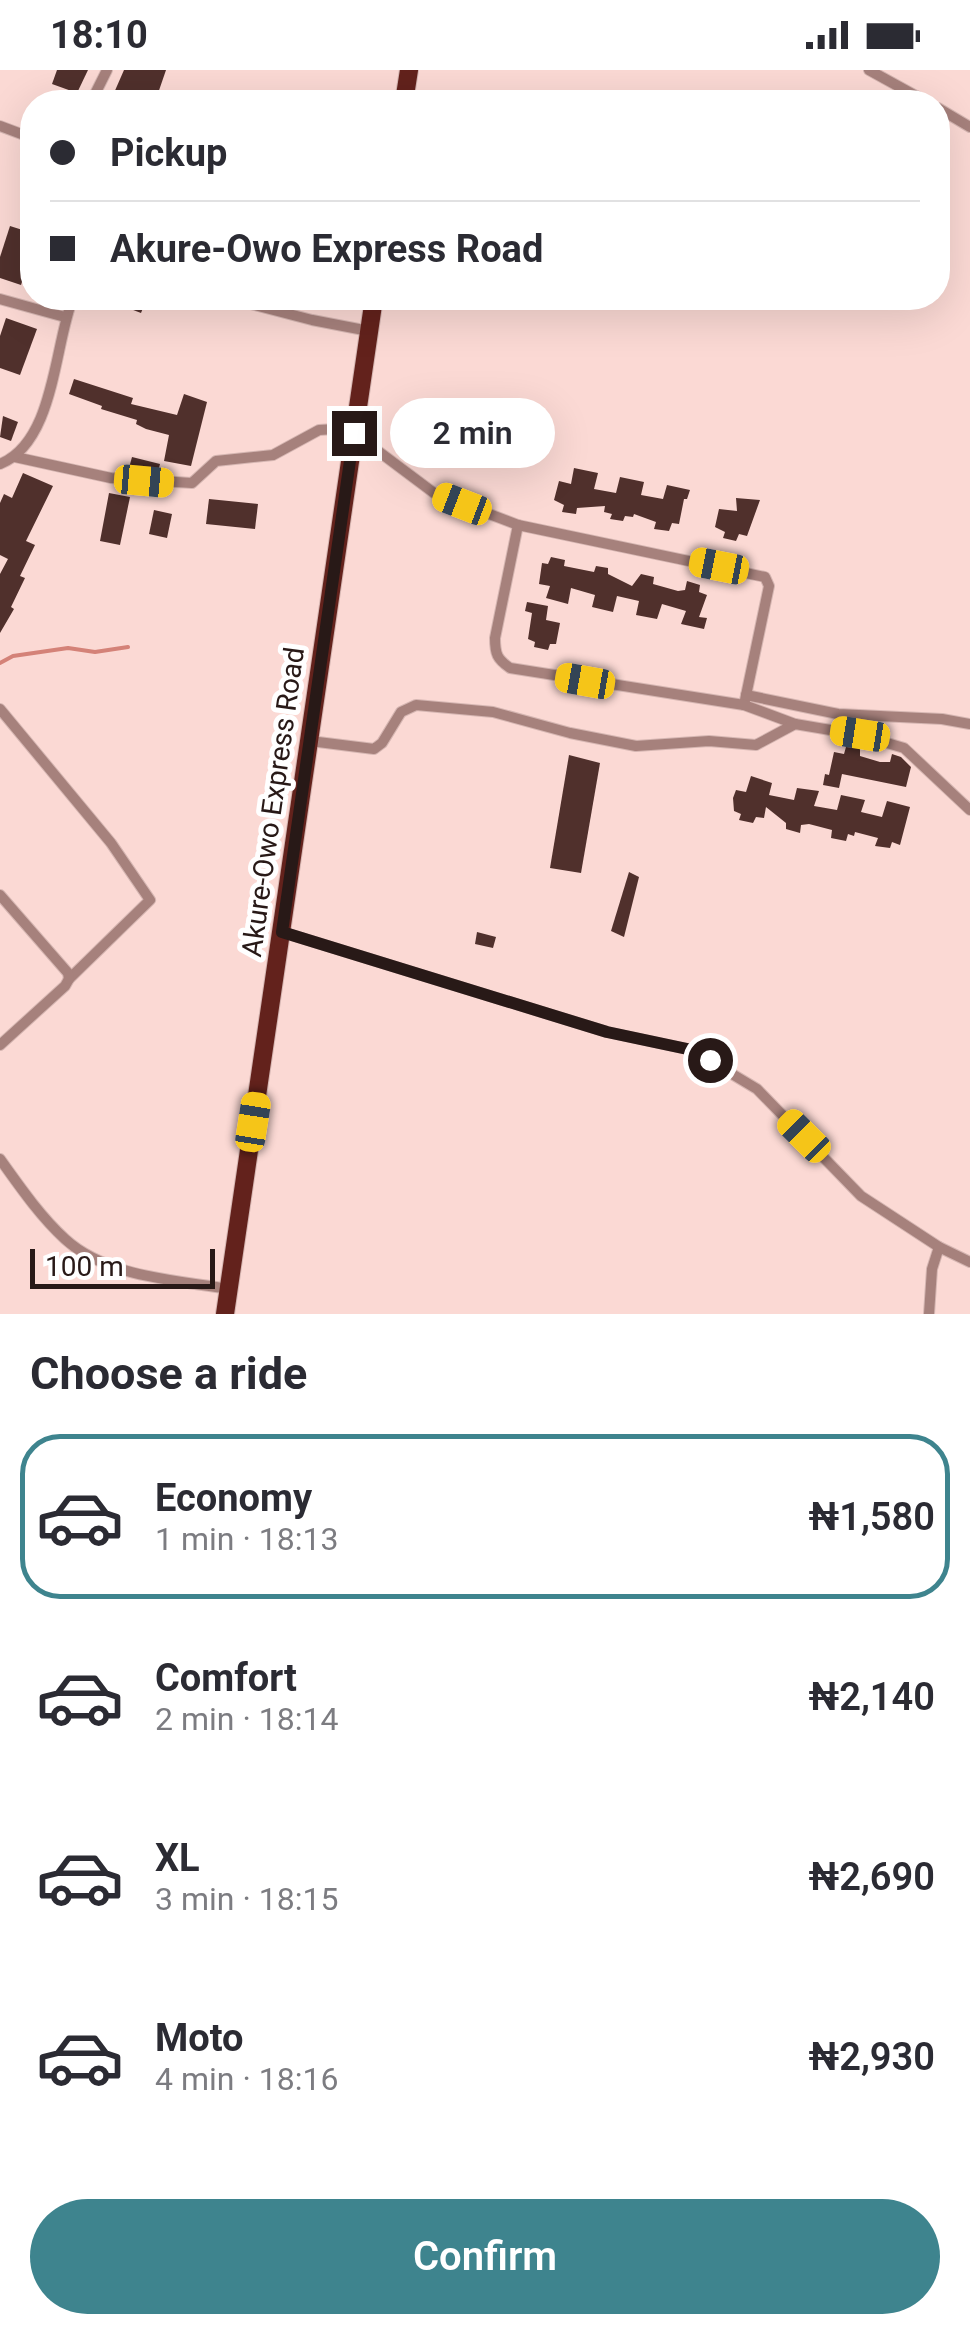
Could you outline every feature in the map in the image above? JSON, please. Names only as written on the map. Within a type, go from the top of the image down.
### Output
[{"type":"highway","name":"Akure-Owo Express Road","points":[[225,1314],[372,310]]},
{"type":"street","points":[[869,70],[906,90]]},
{"type":"street","points":[[38,310],[65,317]]},
{"type":"street","points":[[0,464],[15,457],[37,424],[56,368],[68,310]]},
{"type":"street","points":[[274,310],[369,330]]},
{"type":"street","points":[[15,457],[111,478],[192,483],[216,461],[273,454],[318,430],[354,433],[434,493],[518,525],[765,578],[769,586],[745,700]]},
{"type":"street","points":[[518,525],[495,638],[495,654],[510,668],[838,714],[970,724]]},
{"type":"street","points":[[745,700],[795,724],[860,734],[904,748],[970,810]]},
{"type":"street","points":[[310,742],[374,749],[401,712],[416,704],[494,712],[570,734],[636,746],[709,740],[756,745],[795,724]]},
{"type":"street","points":[[0,710],[111,843],[149,896],[148,904],[0,1045]]},
{"type":"street","points":[[0,895],[68,973],[69,979]]},
{"type":"street","points":[[282,932],[607,1032],[692,1050],[756,1089],[861,1196],[939,1247],[970,1262]]},
{"type":"street","points":[[0,1160],[66,1240],[91,1257],[124,1268],[228,1289]]},
{"type":"street","points":[[929,1314],[932,1269],[939,1247]]},
{"type":"building","points":[[57,70],[88,70],[78,90],[52,84]]},
{"type":"building","points":[[124,70],[166,70],[159,90],[115,90]]},
{"type":"building","points":[[10,226],[20,229],[20,285],[0,278],[0,257]]},
{"type":"building","points":[[6,318],[37,329],[20,375],[0,368],[0,336]]},
{"type":"building","points":[[74,379],[133,398],[131,404],[177,415],[184,394],[207,402],[191,466],[164,461],[169,435],[146,429],[136,424],[137,420],[69,394]]},
{"type":"building","points":[[3,416],[18,422],[11,441],[0,437]]},
{"type":"building","points":[[132,457],[160,464],[158,472],[129,468]]},
{"type":"building","points":[[574,468],[598,473],[594,489],[616,493],[620,477],[644,482],[641,495],[663,499],[667,485],[690,490],[679,524],[672,523],[669,531],[654,529],[656,522],[634,514],[625,516],[623,521],[610,519],[612,514],[604,512],[605,506],[577,508],[576,514],[562,512],[564,505],[554,500],[559,481],[571,484]]},
{"type":"building","points":[[23,473],[53,486],[26,541],[35,545],[20,576],[25,578],[11,607],[14,609],[0,633],[0,574],[8,559],[0,555],[0,503],[4,494],[12,498]]},
{"type":"building","points":[[109,493],[130,497],[120,545],[100,541]]},
{"type":"building","points":[[736,498],[760,500],[747,536],[739,534],[736,541],[723,538],[725,532],[715,527],[719,509],[737,511]]},
{"type":"building","points":[[209,499],[258,504],[255,529],[206,524]]},
{"type":"building","points":[[154,510],[172,514],[167,538],[149,534]]},
{"type":"building","points":[[551,557],[565,560],[564,566],[594,572],[596,566],[608,568],[608,574],[632,586],[641,574],[654,577],[653,584],[678,591],[685,590],[687,581],[700,585],[699,592],[707,595],[699,617],[707,618],[704,629],[681,624],[686,611],[662,604],[657,619],[636,615],[639,601],[617,596],[613,612],[592,607],[595,595],[571,588],[568,604],[546,598],[550,586],[539,584],[542,563],[548,564]]},
{"type":"building","points":[[527,602],[548,606],[546,620],[560,623],[556,644],[550,644],[548,650],[534,647],[535,642],[528,639],[532,613],[525,611]]},
{"type":"building","points":[[846,747],[860,748],[860,756],[880,762],[890,762],[892,754],[901,757],[911,767],[906,787],[842,774],[839,788],[823,785],[834,752],[844,754]]},
{"type":"building","points":[[569,755],[600,763],[581,873],[550,868]]},
{"type":"building","points":[[751,776],[772,783],[769,795],[794,800],[797,788],[819,791],[814,806],[837,810],[841,795],[865,800],[861,812],[882,817],[887,801],[910,807],[900,845],[892,842],[890,848],[875,846],[878,838],[855,832],[854,836],[848,834],[846,841],[831,838],[832,830],[809,824],[801,825],[800,833],[786,829],[786,823],[766,807],[764,818],[756,817],[753,823],[739,820],[741,814],[734,811],[733,798],[736,790],[746,792]]},
{"type":"building","points":[[629,872],[639,877],[624,937],[611,931]]},
{"type":"building","points":[[477,932],[496,937],[493,948],[475,944]]},
{"type":"waterway","points":[[0,663],[13,656],[68,648],[95,652],[128,647]]},
{"type":"route","points":[[354,433],[282,932],[607,1032],[692,1050],[710,1060]]}]
